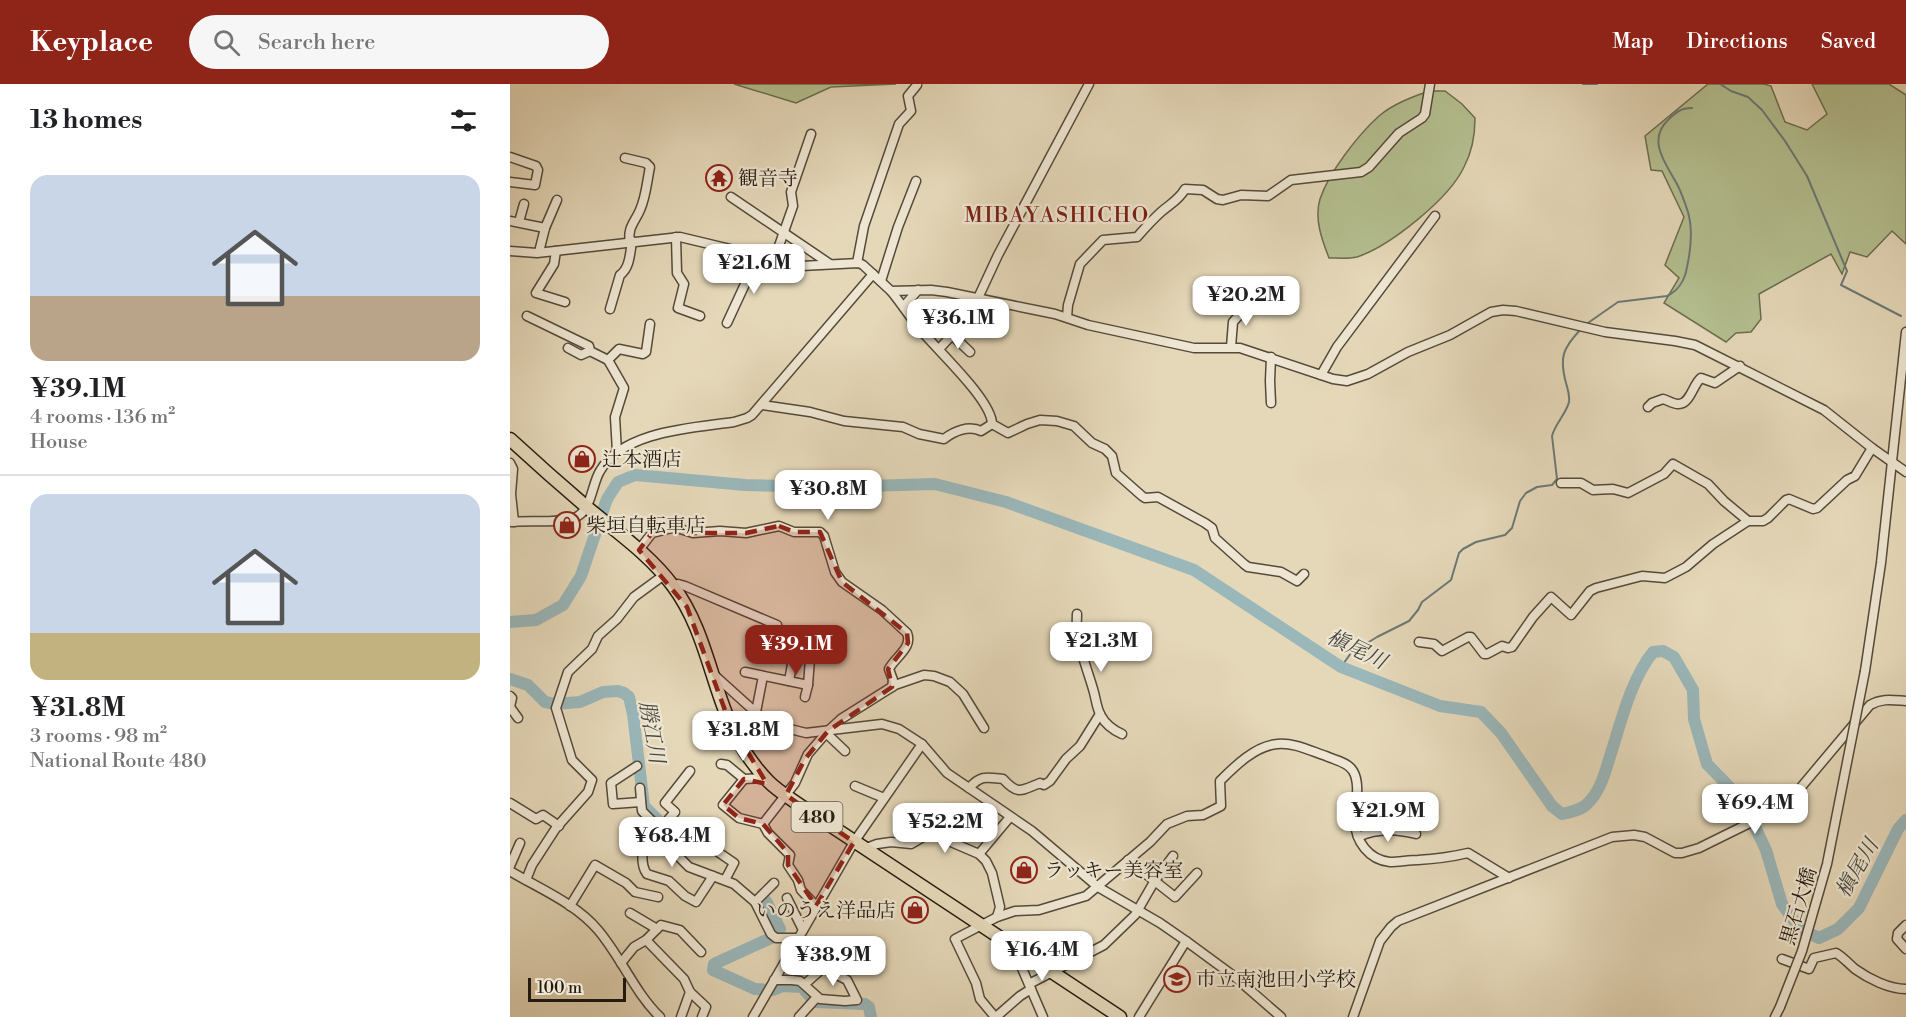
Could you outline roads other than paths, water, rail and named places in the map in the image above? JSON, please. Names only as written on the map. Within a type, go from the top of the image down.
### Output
[{"type":"highway","name":"480","points":[[511,445],[639,550],[674,586],[694,622],[729,722],[765,778],[859,845],[1120,1017]]},
{"type":"street","points":[[978,298],[998,255],[1089,84]]},
{"type":"street","points":[[1067,317],[1068,305],[1080,264],[1103,240],[1137,237],[1164,209],[1177,201],[1185,189],[1203,190],[1223,200],[1249,194],[1268,196],[1291,180],[1361,172],[1369,167],[1399,133],[1422,118],[1425,114],[1430,84]]},
{"type":"street","points":[[857,263],[869,210],[899,124],[911,111],[908,96],[917,85]]},
{"type":"street","points":[[774,260],[794,206],[791,192],[811,135]]},
{"type":"street","points":[[510,157],[536,166],[538,170],[535,185],[510,182]]},
{"type":"street","points":[[610,309],[620,275],[625,272],[629,261],[631,242],[628,235],[641,210],[650,167],[646,163],[625,158]]},
{"type":"street","points":[[880,281],[916,181]]},
{"type":"street","points":[[731,196],[830,264]]},
{"type":"street","points":[[539,252],[545,228],[557,200]]},
{"type":"street","points":[[524,204],[514,221],[545,228]]},
{"type":"street","points":[[1321,375],[1336,347],[1434,216]]},
{"type":"street","points":[[676,237],[677,273],[684,284],[678,308],[700,316]]},
{"type":"street","points":[[510,251],[556,251],[676,237],[699,240],[801,266],[857,263],[863,265],[891,291],[920,329],[983,402],[992,416],[992,424]]},
{"type":"street","points":[[556,251],[554,264],[537,293],[565,302]]},
{"type":"street","points":[[727,323],[758,256]]},
{"type":"street","points":[[510,463],[513,470],[512,522],[577,517],[590,509],[598,474],[605,463],[617,452],[634,442],[653,436],[747,418],[762,405],[873,274]]},
{"type":"street","points":[[904,306],[918,290]]},
{"type":"street","points":[[891,291],[947,292],[1067,317],[1088,325],[1194,348],[1240,348],[1333,379],[1347,381],[1368,374],[1408,352],[1450,335],[1491,312],[1516,311],[1605,332],[1686,342],[1740,366],[1824,410],[1906,472]]},
{"type":"street","points":[[1231,347],[1233,322],[1242,312],[1252,294],[1263,300]]},
{"type":"street","points":[[527,316],[589,346],[590,351]]},
{"type":"street","points":[[608,360],[620,349],[643,354],[646,352],[650,324]]},
{"type":"street","name":"黒石大橋","points":[[1775,1017],[1802,951],[1827,864],[1865,671],[1881,563],[1891,461],[1902,395],[1906,332]]},
{"type":"street","points":[[939,349],[952,335],[970,352]]},
{"type":"street","points":[[568,348],[580,354],[590,351],[608,360],[624,388],[615,417],[617,452]]},
{"type":"street","points":[[1271,357],[1271,403]]},
{"type":"street","points":[[1648,407],[1662,399],[1678,404],[1683,403],[1688,399],[1698,379],[1715,383],[1740,366]]},
{"type":"street","points":[[762,405],[810,412],[844,421],[903,427],[919,434],[944,439],[952,433],[966,429],[975,428],[981,431],[992,424]]},
{"type":"street","points":[[992,424],[1008,433],[1040,420],[1074,426],[1112,456],[1116,474],[1142,496],[1158,497],[1205,523],[1212,528],[1215,538],[1248,567],[1281,572],[1294,581],[1304,574]]},
{"type":"street","points":[[1561,483],[1581,483],[1593,489],[1613,489],[1628,493],[1664,474],[1673,464],[1707,484],[1748,520],[1763,521],[1789,499],[1813,509],[1822,506],[1847,480],[1855,477],[1872,448]]},
{"type":"street","points":[[1419,642],[1434,644],[1442,651],[1471,637],[1484,654],[1502,646],[1512,647],[1533,617],[1551,597],[1572,615],[1590,591],[1642,576],[1665,578],[1686,567],[1713,544],[1748,520]]},
{"type":"street","points":[[639,550],[652,533],[677,528],[693,533],[746,532],[779,526],[794,532],[820,532],[825,536],[838,578],[882,610],[907,633],[908,643],[889,669],[893,680],[892,687]]},
{"type":"street","points":[[526,880],[532,865],[559,826],[588,792],[592,780],[572,760],[557,703],[568,672],[592,649],[598,636],[617,619],[634,597],[664,575]]},
{"type":"street","points":[[674,586],[685,586],[777,625]]},
{"type":"street","points":[[1077,614],[1076,623],[1086,672],[1094,690],[1096,705],[1108,726],[1122,734]]},
{"type":"street","points":[[789,681],[793,659]]},
{"type":"street","points":[[805,697],[810,659]]},
{"type":"street","points":[[712,672],[770,724],[800,733],[827,732],[882,724],[898,729],[922,744],[947,773],[1032,831],[1098,887],[1138,909],[1186,941],[1235,977],[1281,1017]]},
{"type":"street","points":[[745,672],[808,685]]},
{"type":"street","points":[[763,824],[795,783],[804,759],[827,732],[841,719],[903,682],[924,675],[950,682],[963,694],[984,728]]},
{"type":"street","points":[[756,712],[763,676]]},
{"type":"street","points":[[510,696],[512,698],[510,707],[518,718]]},
{"type":"street","points":[[1353,1017],[1380,940],[1391,927],[1408,917],[1612,837],[1634,835],[1645,837],[1675,853],[1699,848],[1768,814],[1788,801],[1870,705],[1885,699],[1906,701]]},
{"type":"street","points":[[969,788],[978,779],[986,777],[1003,779],[1013,790],[1019,791],[1040,783],[1044,785],[1080,746],[1100,714]]},
{"type":"street","points":[[827,732],[845,751]]},
{"type":"street","points":[[753,1017],[816,906],[859,845],[870,818],[922,744]]},
{"type":"street","points":[[1173,856],[1154,882],[1135,915],[1104,945],[1030,986],[996,1017],[980,999],[976,983],[955,939],[997,917],[1015,911],[1039,910],[1086,896],[1150,842],[1172,820],[1203,815],[1221,806],[1220,781],[1247,758],[1276,744],[1287,744],[1311,751],[1350,767],[1354,772],[1356,782],[1355,825],[1360,844],[1380,859],[1390,862],[1447,858],[1468,854],[1509,878]]},
{"type":"street","points":[[722,764],[727,765],[744,779],[765,778]]},
{"type":"street","points":[[637,766],[611,783],[613,804],[641,802]]},
{"type":"street","points":[[690,771],[665,803],[675,812],[660,829],[646,836],[643,866],[647,874],[669,881],[685,896],[696,902],[712,876]]},
{"type":"street","points":[[744,779],[723,805],[739,818],[763,824],[768,833],[790,855],[788,865],[798,879],[801,890],[816,906]]},
{"type":"street","points":[[855,786],[884,798]]},
{"type":"street","points":[[640,788],[642,812],[660,829],[677,855],[689,867],[734,884],[755,902],[771,934],[776,938],[781,939],[800,934]]},
{"type":"street","points":[[510,803],[536,819],[543,815],[559,826]]},
{"type":"street","points":[[979,854],[1010,817]]},
{"type":"street","points":[[1358,837],[1378,831],[1404,831],[1416,834]]},
{"type":"street","points":[[669,844],[689,832],[734,863],[725,880]]},
{"type":"street","points":[[859,845],[891,842],[912,844],[930,833],[979,854],[986,861],[992,873],[1000,907],[997,917]]},
{"type":"street","points":[[520,843],[510,873],[570,906],[597,930],[660,1017]]},
{"type":"street","points":[[1128,860],[1175,897],[1197,873]]},
{"type":"street","points":[[570,906],[595,865],[626,883],[635,892],[658,897]]},
{"type":"street","points":[[755,902],[774,884]]},
{"type":"street","points":[[787,898],[800,934]]},
{"type":"street","points":[[630,912],[657,929]]},
{"type":"street","points":[[621,963],[634,947],[646,940],[661,925],[680,930],[701,952]]},
{"type":"street","points":[[1906,925],[1898,933],[1897,939],[1906,949]]},
{"type":"street","points":[[646,940],[684,979],[690,992],[706,1007],[702,1017]]},
{"type":"street","points":[[1139,1017],[1186,941]]},
{"type":"street","points":[[1016,949],[1015,952],[1043,1017]]},
{"type":"street","points":[[1782,959],[1809,969],[1814,958],[1836,953],[1875,980],[1906,989]]},
{"type":"street","points":[[799,1017],[815,999],[857,1000],[847,980],[823,968],[805,984]]},
{"type":"street","points":[[771,986],[792,980],[805,984],[815,999]]},
{"type":"street","points":[[681,1017],[690,992]]},
{"type":"waterway","points":[[1583,84],[1597,84]]},
{"type":"waterway","points":[[1720,84],[1748,97],[1762,110],[1807,176],[1847,271],[1841,285],[1901,316]]},
{"type":"waterway","points":[[1585,325],[1618,302],[1667,296],[1683,281],[1690,246],[1690,219],[1679,189],[1661,153],[1659,136],[1668,120],[1682,110],[1692,108]]},
{"type":"waterway","points":[[1341,667],[1351,653],[1409,621],[1422,602],[1451,580],[1459,553],[1463,549],[1476,542],[1505,535],[1512,528],[1520,501],[1526,493],[1537,487],[1552,485],[1557,479],[1552,436],[1568,406],[1569,399],[1563,359],[1566,348],[1581,329]]},
{"type":"waterway","name":"槇尾川","points":[[510,622],[536,620],[563,605],[581,576],[607,499],[618,482],[635,475],[745,485],[833,487],[935,484],[1006,502],[1194,570],[1341,667],[1440,706],[1481,712],[1501,733],[1552,806],[1562,814],[1582,808],[1600,786],[1628,699],[1639,674],[1653,652],[1663,651],[1674,657],[1693,690],[1694,719],[1707,764],[1742,800],[1766,850],[1782,904],[1800,929],[1819,938],[1838,929],[1859,908],[1898,829],[1906,820]]},
{"type":"waterway","name":"勝江川","points":[[510,679],[528,685],[545,702],[555,704],[580,702],[603,692],[618,691],[629,697],[644,806],[661,823]]},
{"type":"waterway","name":"勝江川","points":[[766,901],[780,929]]},
{"type":"waterway","name":"勝江川","points":[[771,938],[714,964],[713,970],[755,989],[773,990],[783,986],[802,987],[815,1002],[865,1004],[869,1007],[871,1017]]},
{"type":"place","name":"観音寺","points":[[719,178]]},
{"type":"place","name":"辻本酒店","points":[[582,459]]},
{"type":"place","name":"柴垣自転車店","points":[[567,525]]},
{"type":"place","name":"ラッキー美容室","points":[[1024,870]]},
{"type":"place","name":"いのうえ洋品店","points":[[915,910]]},
{"type":"place","name":"市立南池田小学校","points":[[1177,979]]},
{"type":"district","name":"MIBAYASHICHO","points":[[1057,215]]}]
